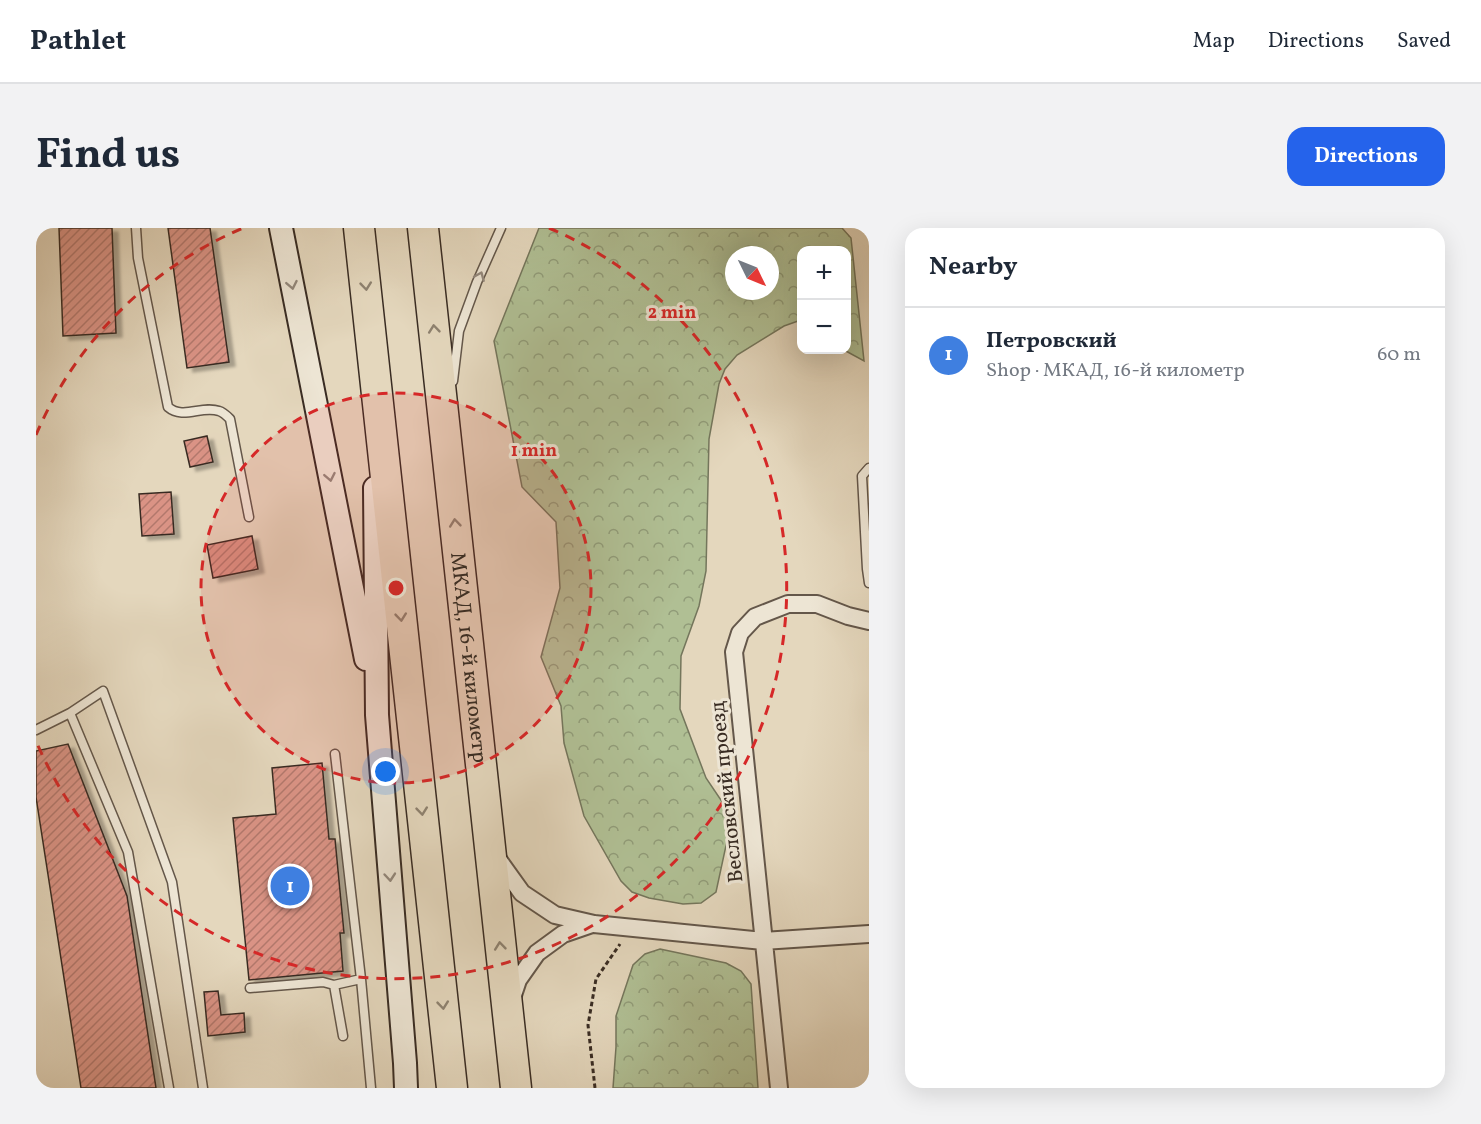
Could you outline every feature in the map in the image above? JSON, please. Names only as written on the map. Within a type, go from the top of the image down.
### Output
[{"type":"highway","points":[[359,228],[452,1088]]},
{"type":"highway","name":"МКАД, 16-й километр","points":[[423,228],[516,1088]]},
{"type":"main road","points":[[281,228],[377,714]]},
{"type":"main road","points":[[375,371],[377,714],[406,1088]]},
{"type":"street","name":"Весловский проезд","points":[[779,1088],[734,652],[740,633],[754,617],[788,604],[817,604],[869,621]]},
{"type":"street","points":[[487,822],[498,861],[522,893],[555,915],[594,924],[763,941],[869,934]]},
{"type":"street","points":[[508,1011],[518,980],[537,953],[563,934],[594,924]]},
{"type":"lane","points":[[136,228],[138,258],[168,406],[174,412],[217,410],[230,419],[249,517]]},
{"type":"lane","points":[[452,389],[459,331],[477,282],[501,228]]},
{"type":"lane","points":[[445,435],[450,400]]},
{"type":"lane","points":[[869,468],[862,476],[869,583]]},
{"type":"lane","points":[[36,730],[70,713],[104,691],[172,882],[203,1088]]},
{"type":"lane","points":[[70,713],[128,852],[169,1088]]},
{"type":"lane","points":[[335,754],[371,1088]]},
{"type":"lane","points":[[250,988],[322,982],[334,985],[361,979]]},
{"type":"lane","points":[[334,985],[343,1036]]},
{"type":"path","points":[[594,1088],[588,1025],[596,979],[631,927]]},
{"type":"green space","points":[[539,228],[842,228],[851,238],[864,361],[851,354],[851,246],[797,246],[797,321],[784,326],[737,355],[725,369],[719,384],[709,439],[706,571],[699,606],[681,656],[680,709],[706,778],[725,806],[727,841],[716,892],[701,903],[683,904],[649,898],[632,892],[621,881],[584,816],[564,743],[561,706],[541,657],[560,588],[556,522],[522,487],[494,341]]},
{"type":"green space","points":[[660,949],[726,963],[741,971],[751,984],[758,1088],[613,1088],[616,1016],[633,965],[645,954]]},
{"type":"building","points":[[59,228],[112,228],[116,333],[63,336]]},
{"type":"building","points":[[168,228],[210,228],[229,362],[187,368]]},
{"type":"building","points":[[207,436],[213,462],[190,467],[184,441]]},
{"type":"building","points":[[171,492],[174,534],[142,536],[139,494]]},
{"type":"building","points":[[252,536],[258,569],[213,578],[207,545]]},
{"type":"building","points":[[68,744],[127,896],[156,1088],[81,1088],[36,797],[36,751]]},
{"type":"building","points":[[322,763],[329,839],[335,839],[344,933],[340,933],[343,971],[249,980],[233,818],[276,814],[272,768]]},
{"type":"building","points":[[218,991],[221,1015],[244,1013],[245,1032],[208,1036],[204,992]]},
{"type":"place","name":"Петровский","points":[[290,886]]}]
